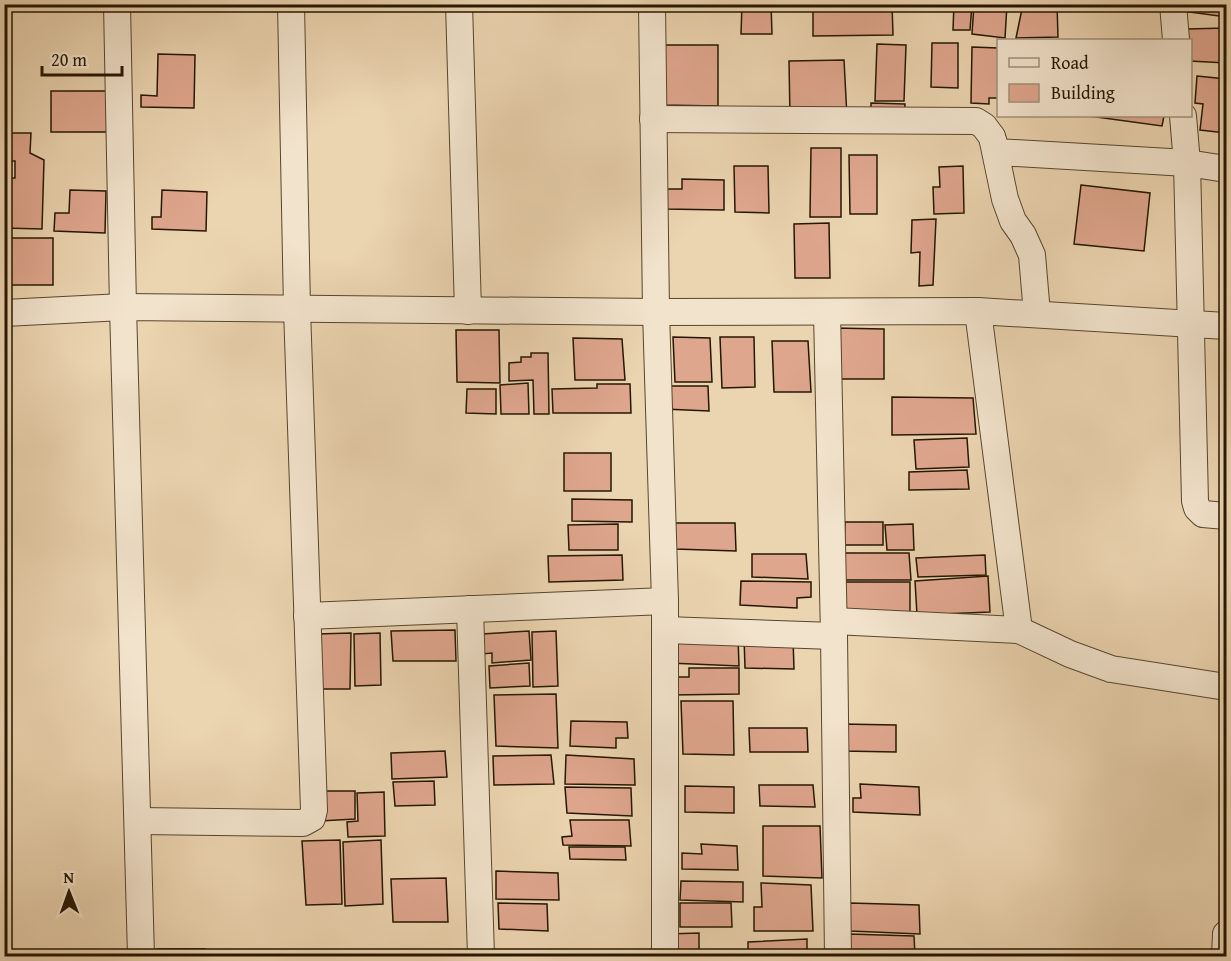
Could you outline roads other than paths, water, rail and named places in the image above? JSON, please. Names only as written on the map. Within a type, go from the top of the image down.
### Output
[{"type":"street","points":[[117,4],[141,957]]},
{"type":"street","points":[[138,822],[303,823],[312,818],[314,810],[297,309],[291,4]]},
{"type":"street","points":[[459,4],[468,311]]},
{"type":"street","points":[[652,4],[656,312],[665,601],[664,957]]},
{"type":"street","points":[[1173,4],[1176,39]]},
{"type":"street","points":[[1183,117],[1187,163],[1192,322],[1195,501],[1197,508],[1203,514],[1227,516]]},
{"type":"street","points":[[653,118],[976,121],[984,126],[992,136],[997,152],[1187,163],[1227,169]]},
{"type":"street","points":[[992,136],[1005,199],[1013,221],[1023,235],[1032,255],[1037,314]]},
{"type":"street","points":[[4,313],[123,307],[468,311],[978,312],[1192,322],[1227,326]]},
{"type":"street","points":[[827,312],[838,957]]},
{"type":"street","points":[[978,312],[1019,630]]},
{"type":"street","points":[[307,616],[665,601]]},
{"type":"street","points":[[470,609],[481,957]]},
{"type":"street","points":[[665,630],[834,628],[1019,630],[1070,654],[1111,669],[1227,687]]},
{"type":"street","points":[[1225,957],[1227,934]]}]
